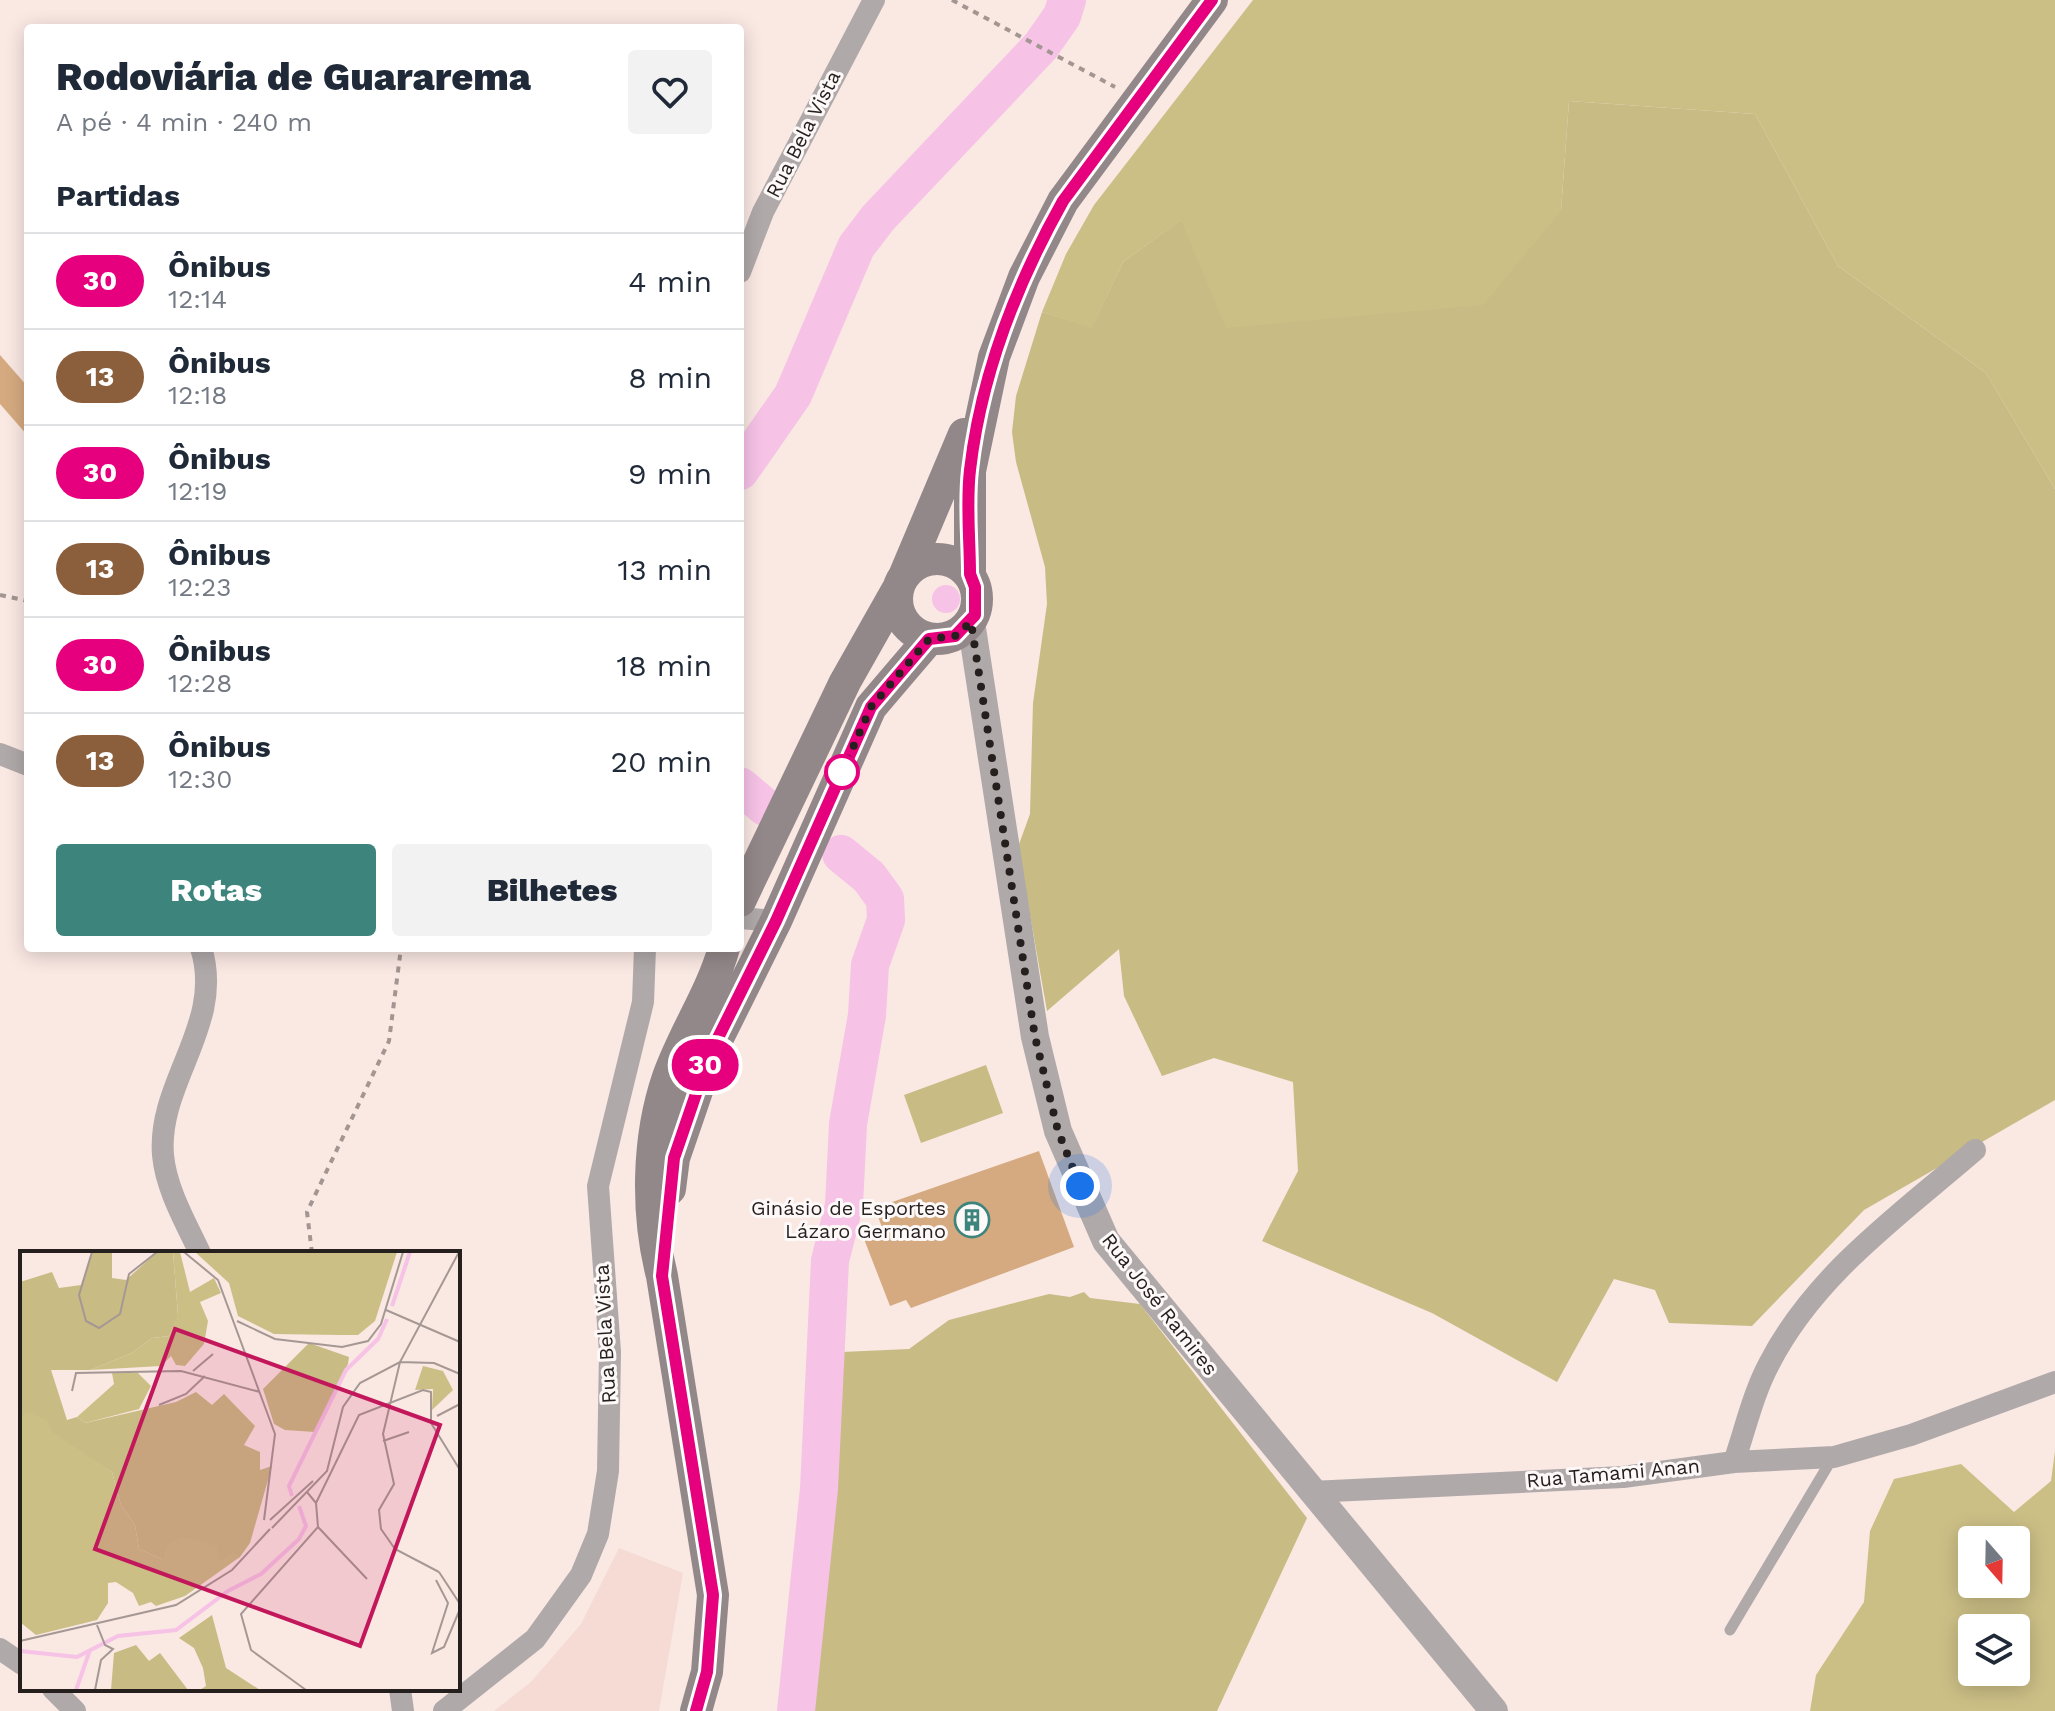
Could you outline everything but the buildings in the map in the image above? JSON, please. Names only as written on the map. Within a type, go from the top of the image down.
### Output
[{"type":"main road","points":[[744,885],[845,682],[901,582],[991,372],[1043,237],[1063,201],[1212,0]]},
{"type":"main road","points":[[970,574],[945,559],[916,564],[901,582],[897,608],[903,621],[914,633],[929,639],[955,636],[971,622],[977,601],[970,574],[970,471],[991,372]]},
{"type":"main road","points":[[662,1276],[674,1158],[695,1091],[776,921],[871,707],[929,639]]},
{"type":"main road","points":[[707,952],[714,981]]},
{"type":"main road","points":[[696,1711],[707,1672],[713,1595],[662,1276],[652,1238],[651,1203],[659,1118],[668,1077],[714,981],[723,952]]},
{"type":"street","name":"Rua Bela Vista","points":[[744,262],[763,212],[874,0]]},
{"type":"street","name":"Rua José Ramires","points":[[971,622],[1035,1037],[1064,1145],[1106,1241],[1494,1711]]},
{"type":"street","points":[[0,754],[24,763]]},
{"type":"street","points":[[744,918],[776,921]]},
{"type":"street","points":[[199,1251],[173,1194],[163,1156],[166,1115],[202,1015],[209,974],[202,952]]},
{"type":"street","name":"Rua Bela Vista","points":[[444,1711],[535,1639],[581,1575],[598,1534],[608,1471],[610,1352],[598,1186],[643,1002],[645,952]]},
{"type":"street","points":[[1734,1462],[1767,1367],[1817,1293],[1857,1252],[1975,1150]]},
{"type":"street","name":"Rua Tamami Anan","points":[[1311,1492],[1623,1477],[1734,1462],[1834,1457],[1911,1435],[2055,1382]]},
{"type":"street","points":[[0,1649],[20,1663]]},
{"type":"street","points":[[55,1691],[75,1711]]},
{"type":"street","points":[[400,1691],[403,1711]]},
{"type":"lane","points":[[1730,1630],[1834,1457]]},
{"type":"path","points":[[952,0],[1138,100]]},
{"type":"path","points":[[0,595],[24,600]]},
{"type":"path","points":[[312,1251],[307,1212],[389,1041],[400,952]]},
{"type":"shaded area","points":[[1253,0],[2055,0],[2055,489],[1986,373],[1838,266],[1755,114],[1569,101],[1561,211],[1483,305],[1226,328],[1181,220],[1123,262],[1092,328],[1042,312],[1066,254],[1094,205]]},
{"type":"shaded area","points":[[1569,101],[1755,114],[1838,266],[1986,373],[2055,489],[2055,1100],[1864,1210],[1752,1326],[1669,1323],[1655,1290],[1614,1279],[1557,1382],[1432,1313],[1262,1241],[1298,1171],[1293,1082],[1214,1058],[1162,1076],[1124,996],[1119,949],[1047,1011],[1018,847],[1030,814],[1033,703],[1047,604],[1045,567],[1016,462],[1012,432],[1016,396],[1042,312],[1092,327],[1123,262],[1182,219],[1561,211]]},
{"type":"shaded area","points":[[946,585],[956,589],[960,599],[956,609],[946,613],[936,609],[932,599],[936,589]]},
{"type":"shaded area","points":[[986,1065],[1003,1113],[921,1143],[904,1095]]},
{"type":"shaded area","points":[[1084,1292],[1090,1298],[1140,1304],[1307,1518],[1217,1711],[813,1711],[842,1352],[909,1349],[949,1320],[1049,1294],[1070,1297]]},
{"type":"shaded area","points":[[2055,1451],[2055,1711],[1810,1711],[1816,1675],[1864,1602],[1870,1531],[1894,1479],[1961,1464],[2014,1512],[2051,1481]]},
{"type":"shaded area","points":[[619,1548],[683,1573],[659,1711],[494,1711],[531,1682],[581,1624]]},
{"type":"waterway","points":[[744,465],[793,395],[856,247],[878,218],[1041,46],[1062,16],[1067,0]]},
{"type":"waterway","points":[[744,789],[765,807]]},
{"type":"waterway","points":[[796,1711],[819,1489],[830,1261],[844,1205],[848,1124],[867,1015],[870,965],[886,920],[885,899],[869,877],[841,854]]},
{"type":"bus line","name":"30","points":[[696,1711],[707,1672],[713,1595],[666,1320],[662,1276],[674,1158],[709,1056],[776,921],[871,707],[929,639],[955,636],[975,615],[977,601],[970,574],[970,471],[994,357],[1024,277],[1063,201],[1212,0]]},
{"type":"place","name":"Ginásio de Esportes Lázaro Germano","points":[[972,1220]]},
{"type":"route","points":[[842,772],[871,707],[929,639],[955,636],[971,622],[1035,1037],[1058,1131],[1080,1186]]}]
